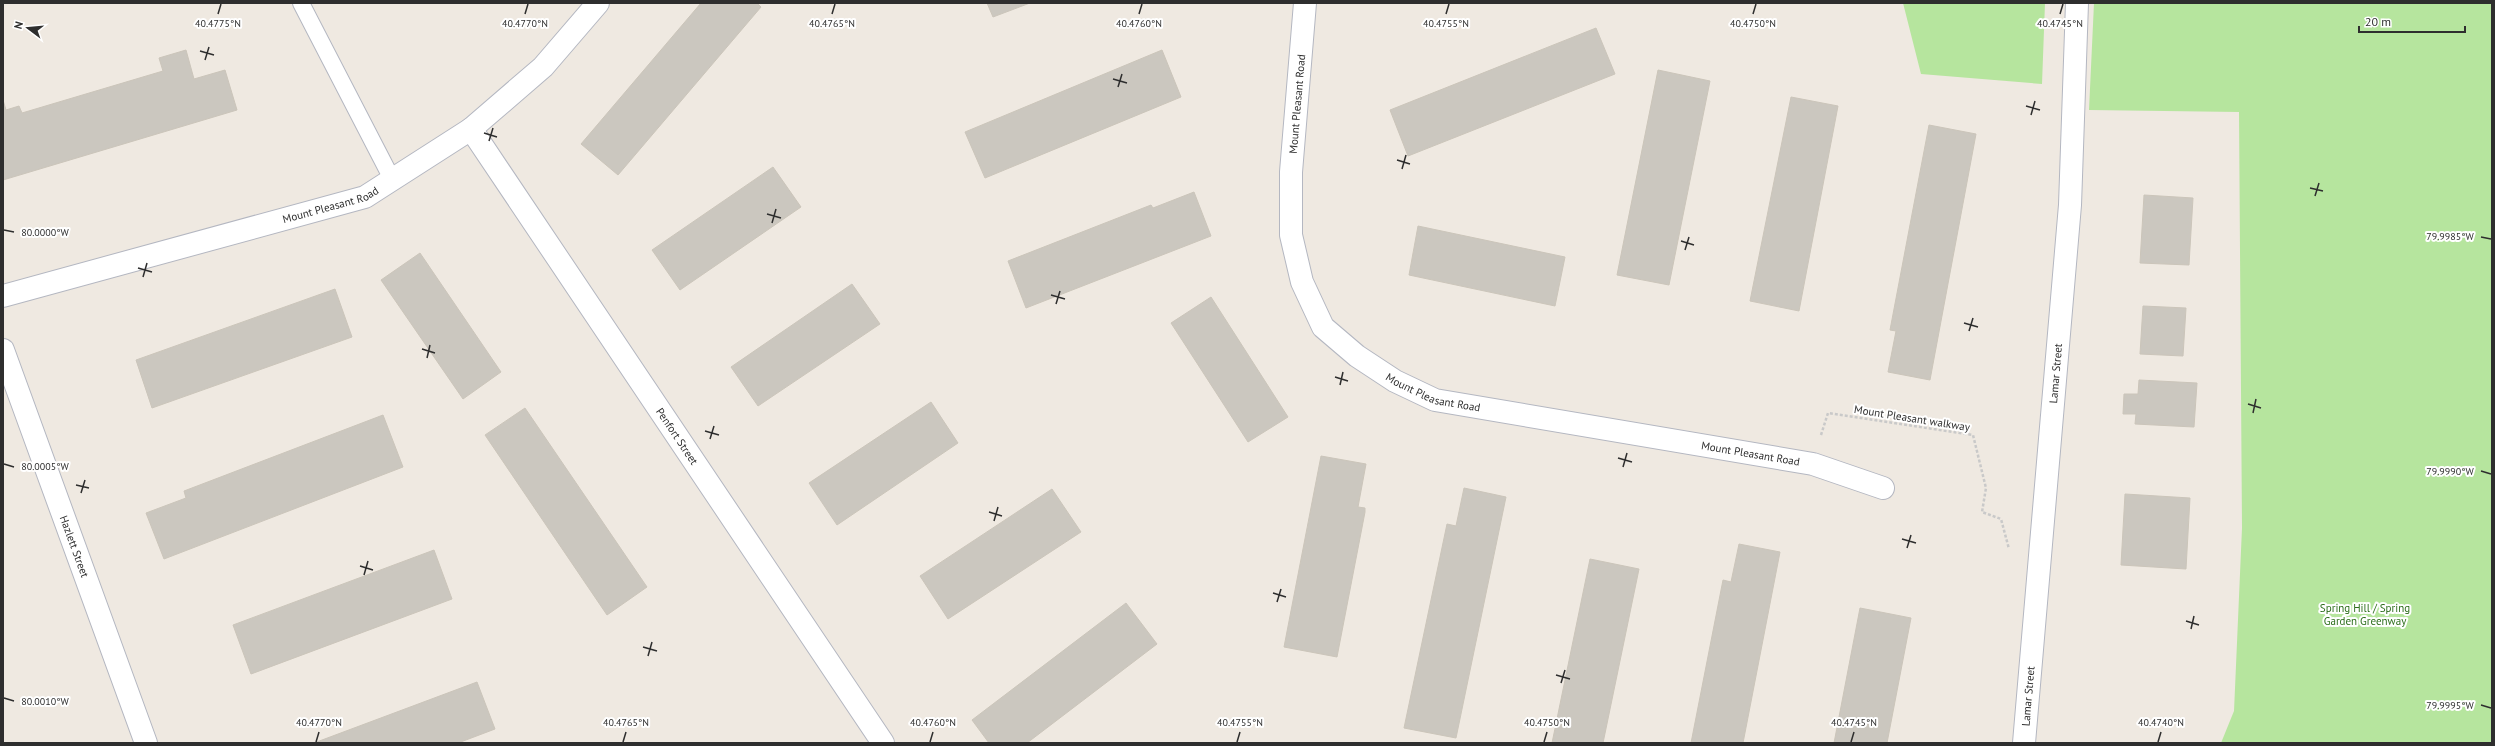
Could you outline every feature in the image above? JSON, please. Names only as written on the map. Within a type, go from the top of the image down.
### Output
[{"type":"street","name":"Mount Pleasant Road","points":[[3,296],[365,197],[471,129],[543,67],[598,3]]},
{"type":"street","name":"Mount Pleasant Road","points":[[1305,3],[1291,172],[1291,235],[1302,282],[1323,327],[1356,356],[1395,381],[1435,400],[1813,464],[1883,488]]},
{"type":"street","name":"Lamar Street","points":[[2024,743],[2070,205],[2077,3]]},
{"type":"street","name":"Penfort Street","points":[[471,129],[883,743]]},
{"type":"street","name":"Hazlett Street","points":[[3,350],[146,743]]},
{"type":"lane","points":[[302,3],[392,179]]},
{"type":"path","name":"Mount Pleasant walkway","points":[[1813,464],[1828,413],[1973,435],[1986,488],[1982,512],[2001,519],[2010,552]]},
{"type":"green space","points":[[1903,3],[2045,3],[2042,84],[1921,74]]},
{"type":"green space","name":"Spring Hill / Spring Garden Greenway","points":[[2094,3],[2492,3],[2492,743],[2221,743],[2234,711],[2242,528],[2239,112],[2089,110]]},
{"type":"building","points":[[701,3],[757,3],[761,7],[618,175],[581,144]]},
{"type":"building","points":[[987,3],[1030,3],[993,17]]},
{"type":"building","points":[[1596,28],[1615,74],[1408,156],[1390,110]]},
{"type":"building","points":[[186,50],[194,79],[225,70],[237,110],[3,180],[3,100],[6,110],[19,106],[22,113],[163,71],[159,58]]},
{"type":"building","points":[[1162,50],[1181,97],[985,178],[965,132]]},
{"type":"building","points":[[1658,70],[1710,81],[1669,285],[1617,275]]},
{"type":"building","points":[[1791,97],[1838,106],[1799,311],[1750,301]]},
{"type":"building","points":[[1929,125],[1976,134],[1930,380],[1888,372],[1896,331],[1890,330]]},
{"type":"building","points":[[773,167],[801,207],[680,290],[652,250]]},
{"type":"building","points":[[1194,192],[1211,236],[1026,308],[1008,261],[1151,205],[1153,208]]},
{"type":"building","points":[[2144,195],[2193,198],[2189,265],[2140,263]]},
{"type":"building","points":[[1418,226],[1565,257],[1555,306],[1409,275]]},
{"type":"building","points":[[420,253],[501,372],[463,399],[381,280]]},
{"type":"building","points":[[852,284],[880,324],[758,406],[731,367]]},
{"type":"building","points":[[335,289],[352,337],[152,408],[136,360]]},
{"type":"building","points":[[1211,297],[1288,417],[1248,442],[1171,323]]},
{"type":"building","points":[[2143,306],[2186,308],[2183,356],[2140,354]]},
{"type":"building","points":[[2139,380],[2197,383],[2194,427],[2135,424],[2136,414],[2123,414],[2124,394],[2138,394]]},
{"type":"building","points":[[931,402],[958,443],[837,525],[809,483]]},
{"type":"building","points":[[525,408],[647,587],[607,615],[485,435]]},
{"type":"building","points":[[383,415],[403,467],[164,559],[146,513],[186,498],[184,491]]},
{"type":"building","points":[[1321,456],[1366,464],[1358,507],[1365,508],[1365,512],[1337,657],[1284,647]]},
{"type":"building","points":[[1464,488],[1506,497],[1456,738],[1404,728],[1447,524],[1456,526]]},
{"type":"building","points":[[1052,489],[1081,532],[948,619],[920,576]]},
{"type":"building","points":[[2125,494],[2190,498],[2186,569],[2121,565]]},
{"type":"building","points":[[1739,544],[1780,552],[1743,743],[1691,743],[1723,580],[1731,582]]},
{"type":"building","points":[[434,550],[452,599],[251,674],[233,625]]},
{"type":"building","points":[[1590,559],[1639,569],[1603,743],[1552,743]]},
{"type":"building","points":[[1126,603],[1157,644],[1027,743],[989,743],[972,720]]},
{"type":"building","points":[[1860,608],[1911,618],[1887,743],[1834,743]]},
{"type":"building","points":[[477,682],[495,729],[458,743],[314,743]]}]
